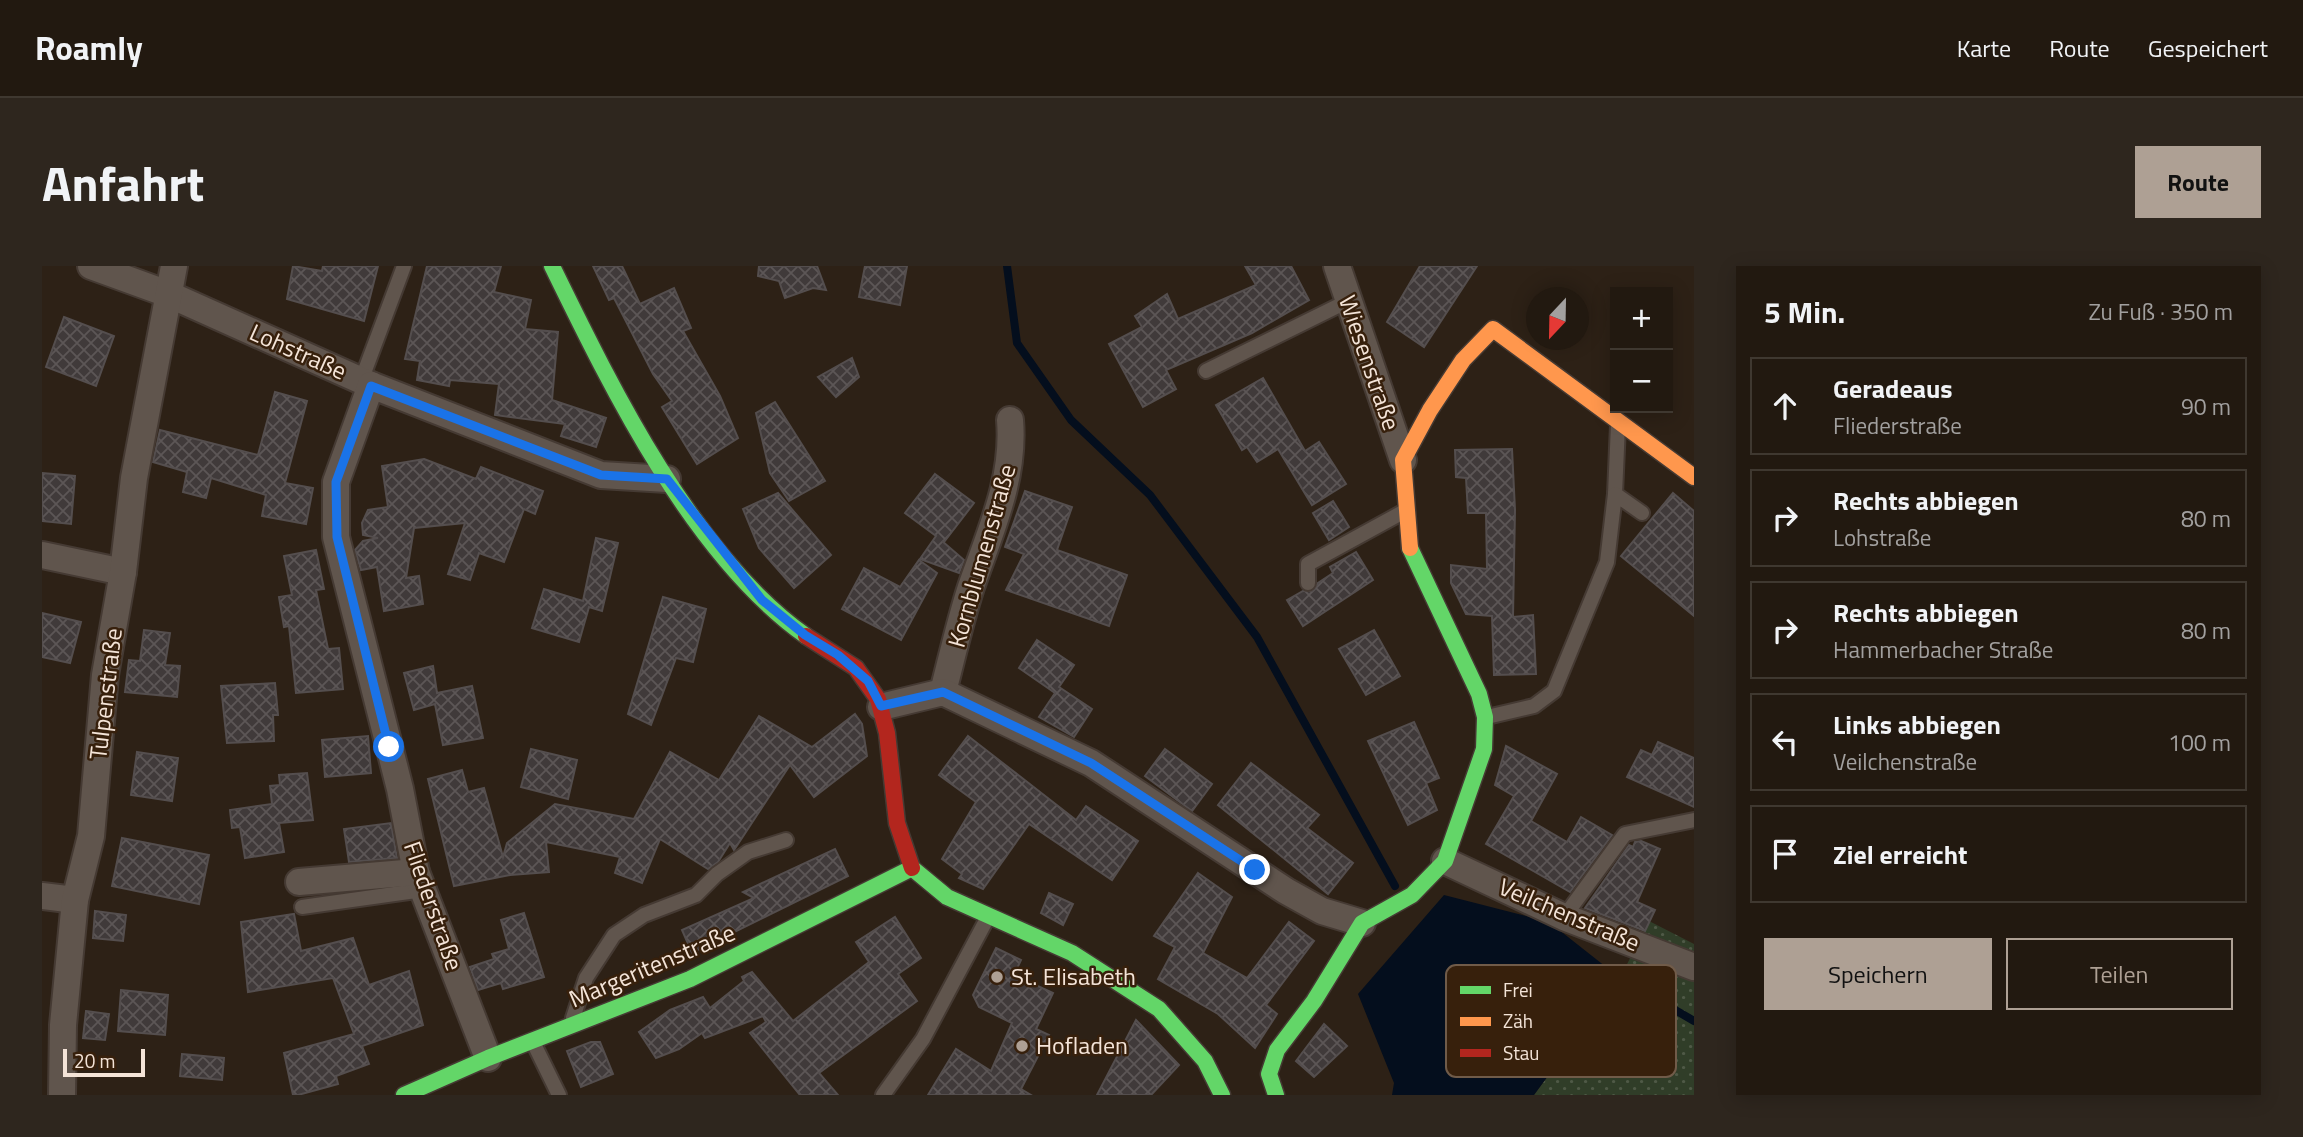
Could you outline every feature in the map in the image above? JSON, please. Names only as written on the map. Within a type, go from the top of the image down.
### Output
[{"type":"street","name":"Lohstraße","points":[[91,266],[168,294],[366,383],[601,475],[667,479]]},
{"type":"street","name":"Tulpenstraße","points":[[62,1095],[63,1025],[75,900],[91,836],[106,675],[123,572],[134,478],[174,266]]},
{"type":"street","points":[[552,266],[606,379],[667,479],[762,600],[805,635],[838,655],[868,681],[887,725],[897,822],[912,868],[947,897],[1072,953],[1159,1009],[1205,1061],[1222,1095]]},
{"type":"street","name":"Wiesenstraße","points":[[1337,266],[1403,460]]},
{"type":"street","points":[[1276,1095],[1269,1074],[1277,1050],[1314,1001],[1362,923],[1412,895],[1445,861],[1483,749],[1485,718],[1479,694],[1408,542],[1404,511],[1403,460],[1430,410],[1464,360],[1493,329],[1694,477]]},
{"type":"street","name":"Fliederstraße","points":[[366,383],[336,482],[337,537],[400,789],[420,881],[488,1058]]},
{"type":"street","name":"Kornblumenstraße","points":[[943,692],[971,589],[1002,499],[1013,450],[1010,420]]},
{"type":"street","points":[[42,555],[123,572]]},
{"type":"street","points":[[881,706],[943,692],[1091,763],[1286,891],[1322,911],[1362,923]]},
{"type":"street","name":"Veilchenstraße","points":[[1445,861],[1564,917],[1694,967]]},
{"type":"street","name":"Margeritenstraße","points":[[404,1095],[488,1058],[690,979],[912,868]]},
{"type":"street","points":[[300,895],[420,881]]},
{"type":"street","points":[[42,897],[75,900]]},
{"type":"lane","points":[[366,383],[404,266]]},
{"type":"lane","points":[[1206,371],[1348,301]]},
{"type":"lane","points":[[1485,718],[1534,706],[1554,691],[1607,562],[1615,494],[1618,421]]},
{"type":"lane","points":[[1615,494],[1642,513]]},
{"type":"lane","points":[[1308,583],[1308,564],[1404,511]]},
{"type":"lane","points":[[1564,917],[1625,834],[1694,820]]},
{"type":"lane","points":[[570,1026],[586,978],[614,935],[644,915],[696,895],[717,874],[748,852],[786,840]]},
{"type":"lane","points":[[883,1095],[923,1039],[988,915]]},
{"type":"lane","points":[[533,1041],[559,1095]]},
{"type":"green space","points":[[1649,921],[1694,944],[1694,1095],[1534,1095],[1547,1077],[1676,1077],[1676,965],[1627,965]]},
{"type":"water","points":[[1444,895],[1549,922],[1604,965],[1446,965],[1446,1077],[1547,1077],[1534,1095],[1392,1095],[1394,1083],[1358,994]]},
{"type":"building","points":[[293,266],[322,271],[323,266],[378,266],[364,321],[287,299]]},
{"type":"building","points":[[427,266],[501,266],[494,292],[531,300],[525,329],[558,332],[552,400],[606,418],[596,447],[561,436],[565,424],[495,415],[499,384],[450,380],[449,386],[417,380],[420,361],[405,359]]},
{"type":"building","points":[[593,266],[622,266],[640,304],[674,288],[691,328],[683,331],[720,396],[738,438],[697,464],[662,407],[672,401],[653,374],[614,298],[609,300]]},
{"type":"building","points":[[759,266],[817,266],[826,290],[813,288],[785,298],[779,281],[758,276]]},
{"type":"building","points":[[865,266],[907,266],[900,305],[859,297]]},
{"type":"building","points":[[1245,266],[1291,266],[1309,300],[1252,333],[1166,370],[1176,389],[1143,407],[1109,344],[1142,327],[1135,316],[1167,294],[1178,319],[1256,285]]},
{"type":"building","points":[[1420,266],[1477,266],[1424,347],[1387,322]]},
{"type":"building","points":[[64,317],[114,336],[96,386],[46,367]]},
{"type":"building","points":[[852,358],[859,377],[836,397],[818,377]]},
{"type":"building","points":[[1263,378],[1305,451],[1319,442],[1346,484],[1312,505],[1278,449],[1257,462],[1247,447],[1242,450],[1216,405]]},
{"type":"building","points":[[275,392],[307,401],[285,483],[313,488],[306,524],[262,516],[266,495],[211,478],[206,498],[183,492],[187,472],[153,462],[160,430],[258,455]]},
{"type":"building","points":[[775,402],[825,481],[789,501],[770,473],[756,413]]},
{"type":"building","points":[[1512,449],[1515,510],[1513,617],[1533,615],[1536,674],[1494,675],[1492,616],[1466,614],[1451,583],[1451,565],[1487,569],[1486,513],[1468,513],[1466,478],[1456,477],[1455,450]]},
{"type":"building","points":[[424,459],[476,479],[481,467],[543,491],[535,514],[524,509],[504,562],[479,553],[470,580],[448,574],[465,523],[414,528],[406,578],[419,576],[423,604],[384,611],[377,567],[361,570],[355,550],[363,541],[378,538],[363,535],[362,523],[368,510],[388,507],[382,466]]},
{"type":"building","points":[[42,473],[75,476],[71,524],[42,521]]},
{"type":"building","points":[[935,474],[974,503],[944,542],[942,541],[964,560],[959,573],[920,559],[936,536],[905,513]]},
{"type":"building","points":[[1025,491],[1072,507],[1057,550],[1127,575],[1109,626],[1006,590],[1024,554],[1005,547]]},
{"type":"building","points":[[778,493],[831,555],[794,588],[759,548],[743,509]]},
{"type":"building","points":[[1673,493],[1694,511],[1694,616],[1621,556]]},
{"type":"building","points":[[1333,501],[1349,527],[1329,540],[1313,513]]},
{"type":"building","points":[[596,538],[618,543],[602,611],[589,607],[579,642],[532,628],[544,589],[583,601]]},
{"type":"building","points":[[316,550],[324,589],[316,590],[328,649],[339,648],[343,689],[296,693],[289,626],[284,627],[279,597],[292,595],[284,556]]},
{"type":"building","points":[[1356,552],[1373,580],[1303,626],[1287,600],[1303,591],[1313,591],[1318,583],[1333,573],[1330,567]]},
{"type":"building","points":[[919,560],[937,573],[901,640],[842,609],[864,568],[900,587]]},
{"type":"building","points":[[663,597],[706,609],[693,662],[676,658],[651,725],[628,714]]},
{"type":"building","points":[[42,613],[81,622],[70,663],[42,657]]},
{"type":"building","points":[[144,630],[170,633],[165,665],[180,666],[177,697],[125,692],[129,660],[140,661]]},
{"type":"building","points":[[1374,630],[1400,676],[1366,695],[1339,649]]},
{"type":"building","points":[[1037,640],[1074,665],[1059,687],[1092,709],[1074,737],[1039,717],[1055,693],[1019,668]]},
{"type":"building","points":[[433,666],[437,693],[472,686],[483,738],[443,745],[435,704],[414,710],[404,673]]},
{"type":"building","points":[[275,683],[278,715],[273,715],[274,741],[227,743],[221,686]]},
{"type":"building","points":[[855,714],[862,724],[867,756],[814,797],[790,765],[734,850],[730,843],[718,862],[708,869],[660,839],[642,883],[615,873],[620,857],[546,842],[549,872],[510,875],[454,886],[428,779],[462,770],[468,792],[484,788],[503,857],[507,843],[555,804],[634,819],[670,752],[719,780],[759,716],[812,747]]},
{"type":"building","points":[[1414,722],[1439,778],[1426,783],[1437,810],[1408,825],[1368,741]]},
{"type":"building","points":[[368,736],[371,773],[325,777],[322,740]]},
{"type":"building","points":[[968,736],[1076,820],[1086,806],[1138,841],[1112,880],[1029,824],[983,889],[959,878],[962,874],[942,859],[976,802],[939,775]]},
{"type":"building","points":[[1658,742],[1694,758],[1694,807],[1627,777],[1641,750],[1652,755]]},
{"type":"building","points":[[1506,746],[1557,774],[1531,821],[1567,842],[1581,817],[1612,835],[1570,892],[1486,844],[1514,796],[1495,785]]},
{"type":"building","points":[[531,749],[577,760],[568,799],[521,787]]},
{"type":"building","points":[[1165,749],[1212,784],[1192,811],[1145,776]]},
{"type":"building","points":[[137,752],[178,758],[172,801],[131,795]]},
{"type":"building","points":[[1251,763],[1319,815],[1307,828],[1353,863],[1328,894],[1218,805]]},
{"type":"building","points":[[307,773],[313,820],[279,823],[284,852],[245,858],[240,827],[232,828],[230,810],[272,804],[270,786],[280,785],[279,775]]},
{"type":"building","points":[[391,823],[397,858],[349,862],[344,829]]},
{"type":"building","points":[[122,838],[209,855],[199,904],[112,886]]},
{"type":"building","points":[[1641,841],[1660,849],[1637,902],[1655,910],[1645,931],[1585,908],[1629,845],[1633,847],[1635,842]]},
{"type":"building","points":[[835,849],[848,876],[692,953],[682,930],[754,898],[743,892]]},
{"type":"building","points":[[1198,873],[1232,897],[1203,953],[1247,978],[1289,922],[1314,941],[1266,1005],[1277,1014],[1255,1048],[1218,1014],[1158,979],[1175,947],[1154,936]]},
{"type":"building","points":[[1049,893],[1073,904],[1063,925],[1041,913]]},
{"type":"building","points":[[95,911],[126,915],[123,941],[93,938]]},
{"type":"building","points":[[524,913],[544,977],[503,989],[501,983],[478,990],[470,967],[494,959],[492,954],[509,949],[501,920]]},
{"type":"building","points":[[294,914],[301,951],[353,938],[369,985],[409,971],[423,1025],[362,1046],[369,1064],[336,1076],[338,1084],[298,1095],[293,1095],[284,1053],[354,1034],[333,978],[248,992],[241,922]]},
{"type":"building","points":[[895,917],[921,958],[898,974],[917,1001],[819,1073],[838,1095],[800,1095],[750,1033],[766,1022],[763,1016],[705,1038],[702,1033],[679,1049],[656,1058],[639,1032],[670,1010],[703,997],[710,1008],[744,981],[742,977],[752,972],[793,1021],[869,962],[856,942]]},
{"type":"building","points":[[996,948],[1021,960],[1014,975],[1053,993],[1036,1029],[1049,1035],[1021,1089],[1031,1095],[928,1095],[956,1049],[991,1071],[1012,1023],[979,1007],[973,995]]},
{"type":"building","points":[[121,990],[168,995],[165,1035],[118,1031]]},
{"type":"building","points":[[86,1011],[109,1014],[105,1040],[83,1038]]},
{"type":"building","points":[[1136,1020],[1179,1065],[1151,1095],[1097,1095]]},
{"type":"building","points":[[1324,1024],[1347,1046],[1314,1077],[1296,1061]]},
{"type":"building","points":[[591,1042],[600,1042],[613,1074],[581,1087],[567,1051]]},
{"type":"building","points":[[182,1054],[224,1058],[222,1080],[180,1076]]},
{"type":"waterway","points":[[1007,266],[1017,343],[1071,420],[1150,495],[1257,637],[1395,886]]},
{"type":"waterway","points":[[1676,1011],[1694,1021]]},
{"type":"traffic: fast","points":[[552,266],[629,416],[692,516],[727,562],[765,602],[806,636]]},
{"type":"traffic: fast","points":[[1276,1095],[1269,1074],[1277,1050],[1314,1001],[1362,923],[1412,895],[1445,861],[1484,749],[1485,717],[1479,694],[1410,548]]},
{"type":"traffic: fast","points":[[912,868],[947,897],[1072,953],[1159,1009],[1205,1061],[1222,1095]]},
{"type":"traffic: fast","points":[[404,1095],[488,1058],[690,979],[912,868]]},
{"type":"traffic: slow","points":[[1410,548],[1403,460],[1430,410],[1463,360],[1493,329],[1694,477]]},
{"type":"traffic: jam","points":[[806,636],[856,668],[878,699],[887,733],[897,823],[912,868]]},
{"type":"place","name":"St. Elisabeth","points":[[997,977]]},
{"type":"place","name":"Hofladen","points":[[1022,1046]]},
{"type":"route","points":[[389,747],[337,537],[336,482],[371,386],[601,475],[667,479],[762,600],[805,635],[838,655],[868,681],[881,706],[943,692],[1091,763],[1255,870]]}]
